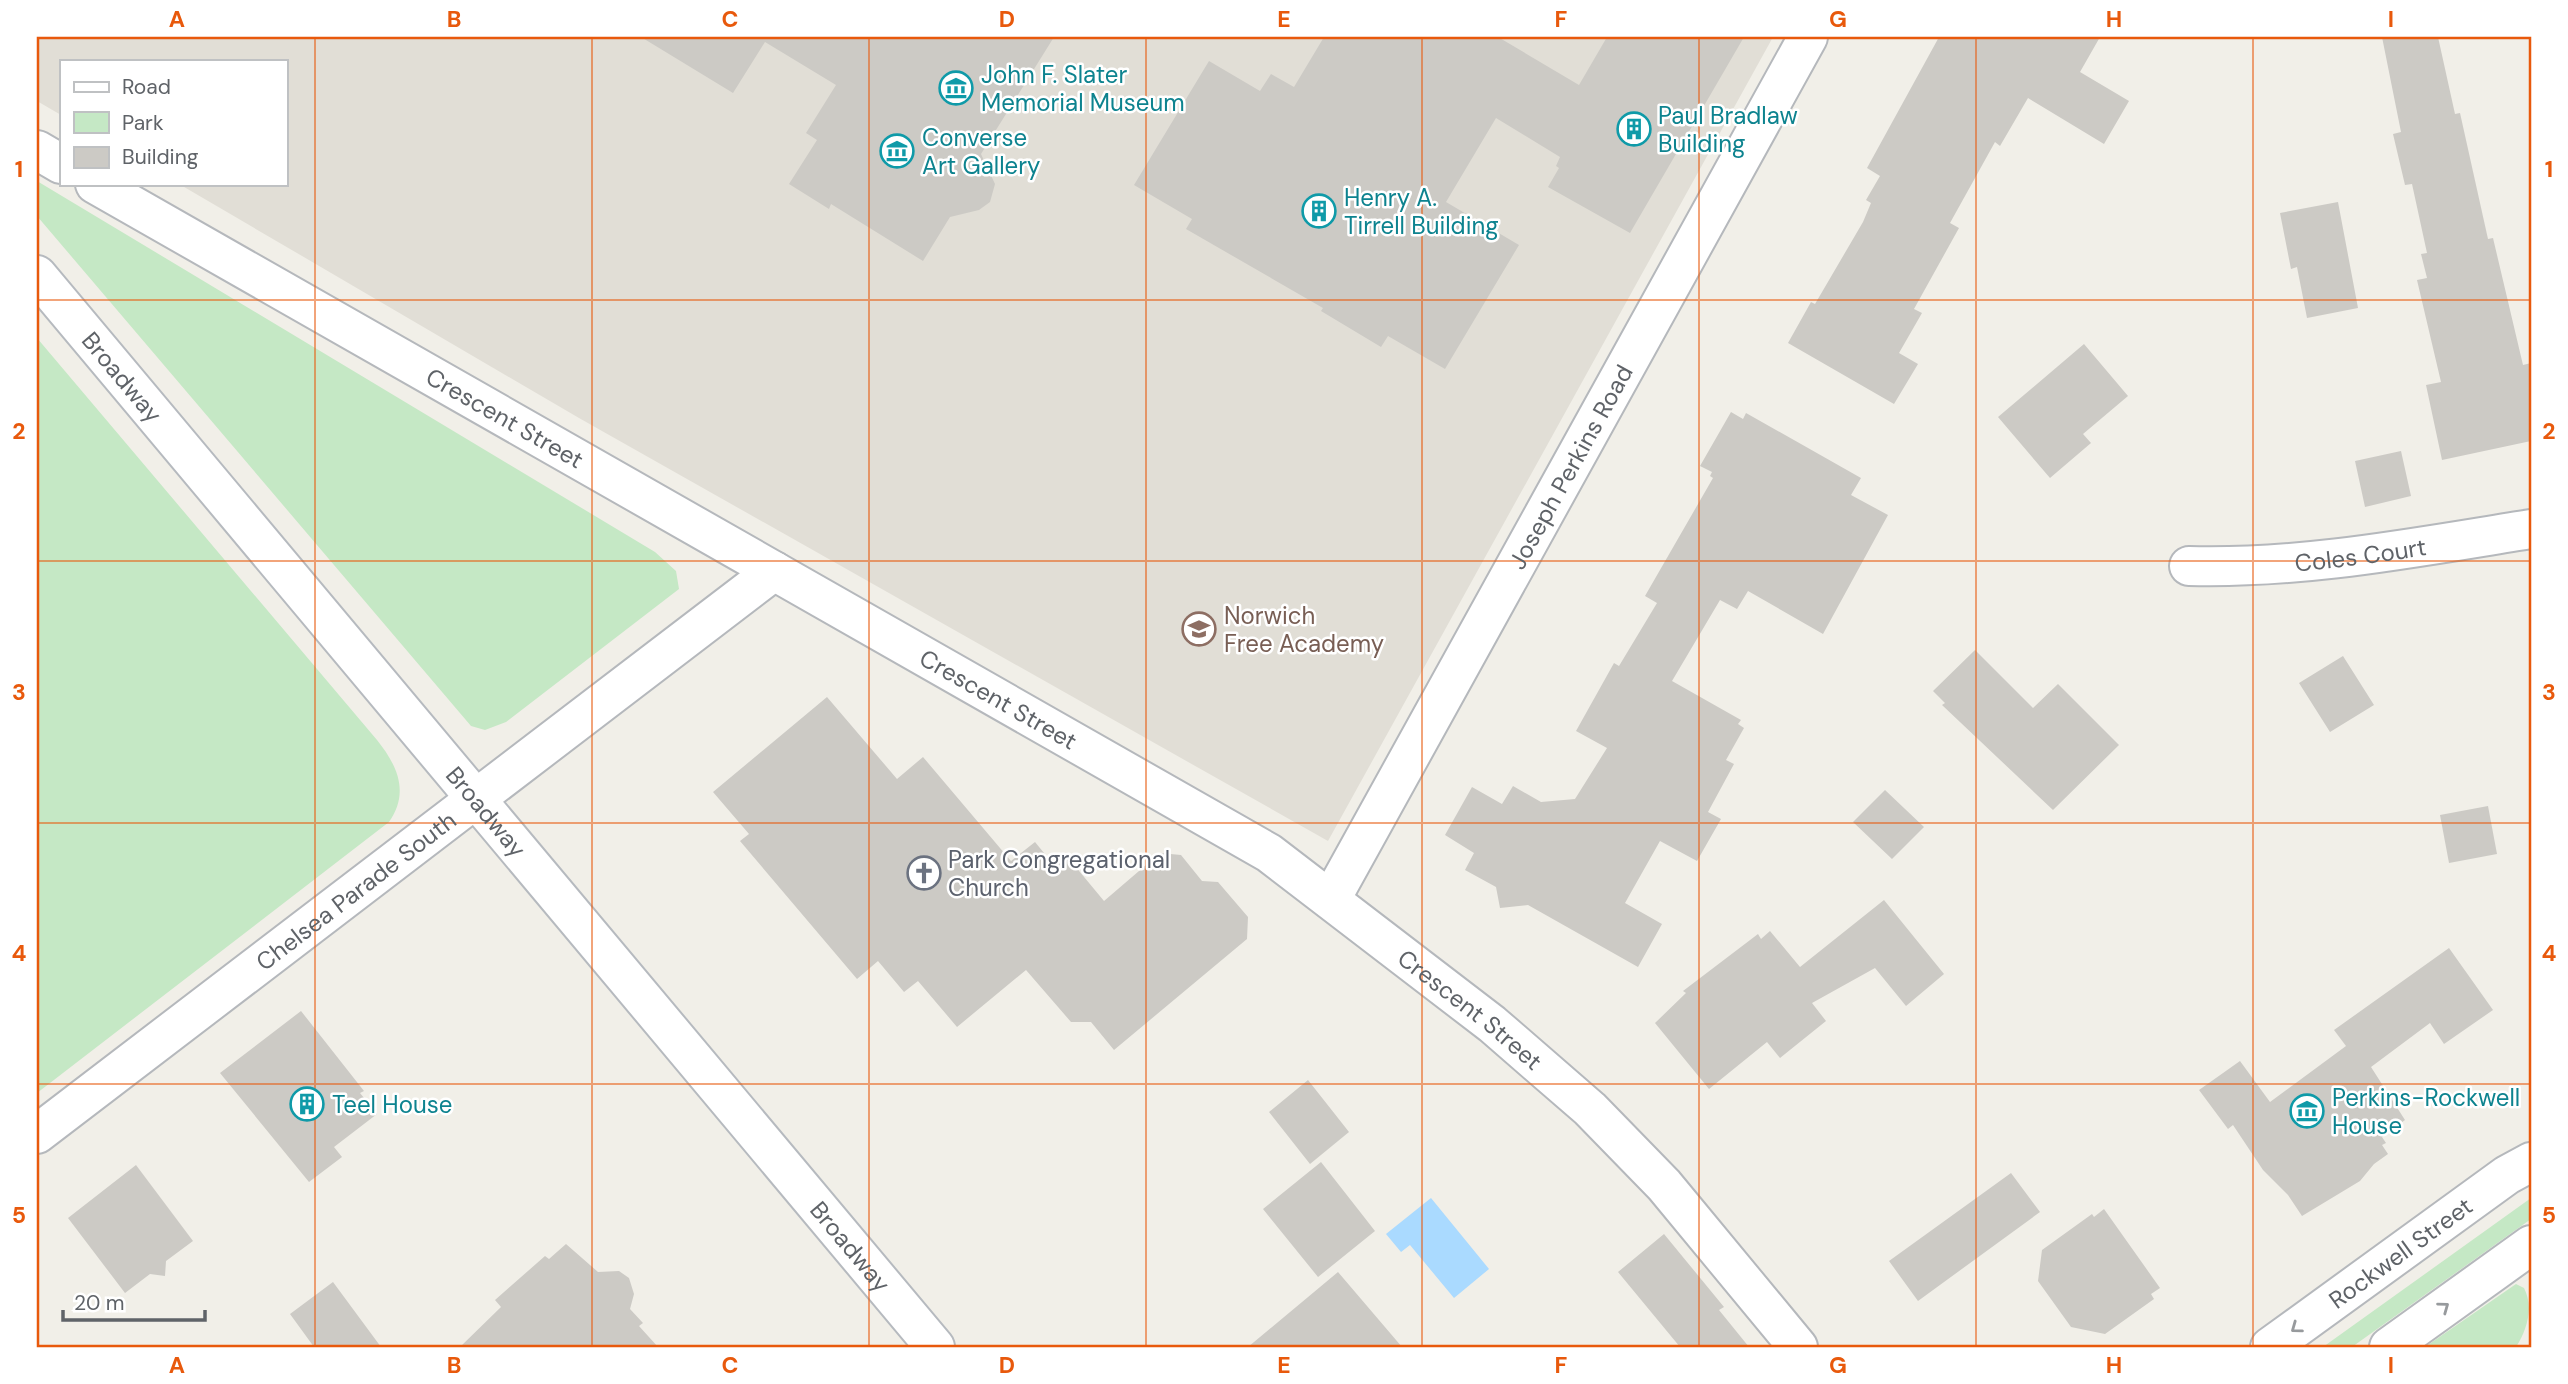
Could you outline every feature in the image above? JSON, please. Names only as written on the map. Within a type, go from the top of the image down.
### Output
[{"type":"street","name":"Joseph Perkins Road","points":[[1331,899],[1808,37]]},
{"type":"street","points":[[37,150],[60,163]]},
{"type":"street","name":"Crescent Street","points":[[99,186],[1269,853],[1492,1024],[1598,1118],[1664,1185],[1798,1347]]},
{"type":"street","name":"Broadway","points":[[37,275],[935,1347]]},
{"type":"street","name":"Coles Court","points":[[2189,566],[2252,567],[2326,562],[2531,529]]},
{"type":"street","name":"Chelsea Parade South","points":[[37,1134],[774,571]]},
{"type":"street","name":"Rockwell Street","points":[[2270,1347],[2507,1175],[2531,1162]]},
{"type":"street","points":[[2389,1347],[2531,1246]]},
{"type":"shaded area","name":"Norwich Free Academy","points":[[37,37],[1773,37],[1328,841],[579,418],[182,186],[287,186],[287,60],[60,60],[60,114],[37,101]]},
{"type":"green space","points":[[37,181],[655,552],[676,571],[679,589],[506,722],[485,730],[471,726],[37,216]]},
{"type":"green space","points":[[37,338],[377,740],[395,769],[400,789],[399,800],[389,822],[37,1093]]},
{"type":"green space","points":[[2531,1198],[2531,1219],[2352,1347],[2323,1347]]},
{"type":"green space","points":[[2516,1284],[2524,1288],[2529,1311],[2526,1326],[2516,1347],[2425,1347]]},
{"type":"water","points":[[1431,1198],[1489,1269],[1454,1298],[1410,1245],[1401,1252],[1386,1234]]},
{"type":"building","name":"Converse Art Gallery","points":[[641,37],[1054,37],[981,154],[995,184],[990,202],[979,210],[950,217],[923,261],[831,204],[829,209],[789,184],[817,140],[806,133],[836,85],[765,42],[733,93]]},
{"type":"building","name":"Henry A. Tirrell Building","points":[[1324,37],[1498,37],[1579,85],[1607,37],[1744,37],[1630,233],[1548,187],[1559,168],[1556,166],[1560,157],[1496,118],[1446,202],[1519,245],[1445,369],[1388,336],[1381,347],[1321,311],[1323,308],[1186,229],[1192,219],[1134,185],[1209,61],[1260,91],[1271,74],[1294,87]]},
{"type":"building","points":[[1939,37],[2100,37],[2080,72],[2129,101],[2104,144],[2028,98],[2000,146],[1995,142],[1950,223],[1959,228],[1914,309],[1922,313],[1899,353],[1918,364],[1894,404],[1788,343],[1811,302],[1815,304],[1863,222],[1871,203],[1866,200],[1880,176],[1867,168]]},
{"type":"building","points":[[2382,37],[2438,37],[2455,114],[2460,113],[2488,239],[2493,238],[2523,365],[2531,363],[2531,441],[2442,460],[2426,385],[2441,382],[2417,280],[2427,278],[2421,254],[2427,253],[2412,184],[2405,185],[2393,134],[2401,132]]},
{"type":"building","points":[[2338,202],[2358,308],[2307,318],[2297,267],[2291,269],[2280,213]]},
{"type":"building","points":[[2084,344],[2128,396],[2083,434],[2091,443],[2050,478],[1998,417]]},
{"type":"building","points":[[1731,412],[1743,419],[1746,413],[1861,478],[1851,495],[1888,515],[1823,634],[1748,591],[1737,609],[1720,600],[1672,681],[1741,720],[1738,724],[1744,728],[1726,760],[1734,764],[1708,812],[1721,819],[1697,861],[1660,841],[1625,903],[1662,924],[1638,967],[1528,905],[1500,908],[1496,887],[1465,870],[1474,853],[1445,835],[1472,787],[1502,804],[1513,786],[1541,802],[1575,799],[1607,748],[1576,731],[1614,663],[1619,666],[1657,603],[1645,596],[1713,478],[1710,476],[1712,472],[1700,466]]},
{"type":"building","points":[[2401,451],[2411,496],[2365,507],[2355,461]]},
{"type":"building","points":[[1975,650],[2033,708],[2058,684],[2119,745],[2053,810],[1942,705],[1945,703],[1933,691]]},
{"type":"building","points":[[2343,656],[2374,705],[2330,732],[2299,683]]},
{"type":"building","name":"Park Congregational Church","points":[[827,697],[897,779],[923,757],[1011,861],[1035,842],[1053,864],[1065,854],[1104,901],[1160,853],[1181,855],[1202,881],[1218,882],[1248,917],[1247,939],[1114,1050],[1091,1022],[1071,1022],[1026,970],[957,1027],[918,981],[904,992],[878,961],[857,979],[740,841],[749,834],[713,792]]},
{"type":"building","points":[[1885,790],[1924,827],[1892,859],[1853,822]]},
{"type":"building","points":[[2488,806],[2497,854],[2449,863],[2440,815]]},
{"type":"building","points":[[1884,900],[1944,974],[1906,1006],[1875,968],[1812,1003],[1826,1021],[1780,1058],[1767,1042],[1709,1089],[1655,1023],[1686,993],[1683,991],[1758,934],[1761,939],[1770,931],[1800,967]]},
{"type":"building","name":"Perkins-Rockwell House","points":[[2449,948],[2493,1010],[2444,1044],[2430,1023],[2371,1067],[2405,1120],[2382,1137],[2386,1143],[2382,1145],[2388,1154],[2374,1164],[2360,1181],[2302,1216],[2288,1195],[2263,1170],[2233,1125],[2228,1129],[2199,1090],[2240,1061],[2270,1102],[2346,1046],[2334,1030]]},
{"type":"building","name":"Teel House","points":[[301,1011],[364,1091],[360,1093],[377,1114],[334,1147],[342,1157],[309,1182],[220,1073]]},
{"type":"building","points":[[1308,1080],[1349,1132],[1310,1164],[1269,1112]]},
{"type":"building","points":[[1321,1162],[1375,1231],[1318,1277],[1263,1209]]},
{"type":"building","points":[[136,1165],[193,1241],[166,1261],[165,1276],[150,1274],[125,1293],[68,1218]]},
{"type":"building","points":[[2011,1173],[2040,1212],[1918,1301],[1889,1261]]},
{"type":"building","points":[[2104,1209],[2160,1288],[2151,1294],[2154,1299],[2105,1334],[2071,1327],[2038,1281],[2042,1250],[2092,1214],[2094,1217]]},
{"type":"building","points":[[1664,1234],[1724,1307],[1719,1310],[1749,1347],[1680,1347],[1618,1272]]},
{"type":"building","points":[[566,1244],[598,1272],[619,1271],[629,1278],[634,1294],[630,1309],[643,1323],[639,1326],[658,1347],[460,1347],[501,1307],[495,1300],[545,1256],[549,1259]]},
{"type":"building","points":[[1338,1272],[1402,1347],[1248,1347]]},
{"type":"building","points":[[333,1282],[381,1347],[314,1347],[290,1314]]},
{"type":"place","name":"John F. Slater Memorial Museum","points":[[956,88]]},
{"type":"place","name":"Paul Bradlaw Building","points":[[1634,129]]},
{"type":"place","name":"Converse Art Gallery","points":[[897,151]]},
{"type":"place","name":"Henry A. Tirrell Building","points":[[1319,211]]},
{"type":"place","name":"Norwich Free Academy","points":[[1199,629]]},
{"type":"place","name":"Park Congregational Church","points":[[924,873]]},
{"type":"place","name":"Teel House","points":[[307,1104]]},
{"type":"place","name":"Perkins-Rockwell House","points":[[2307,1111]]}]
